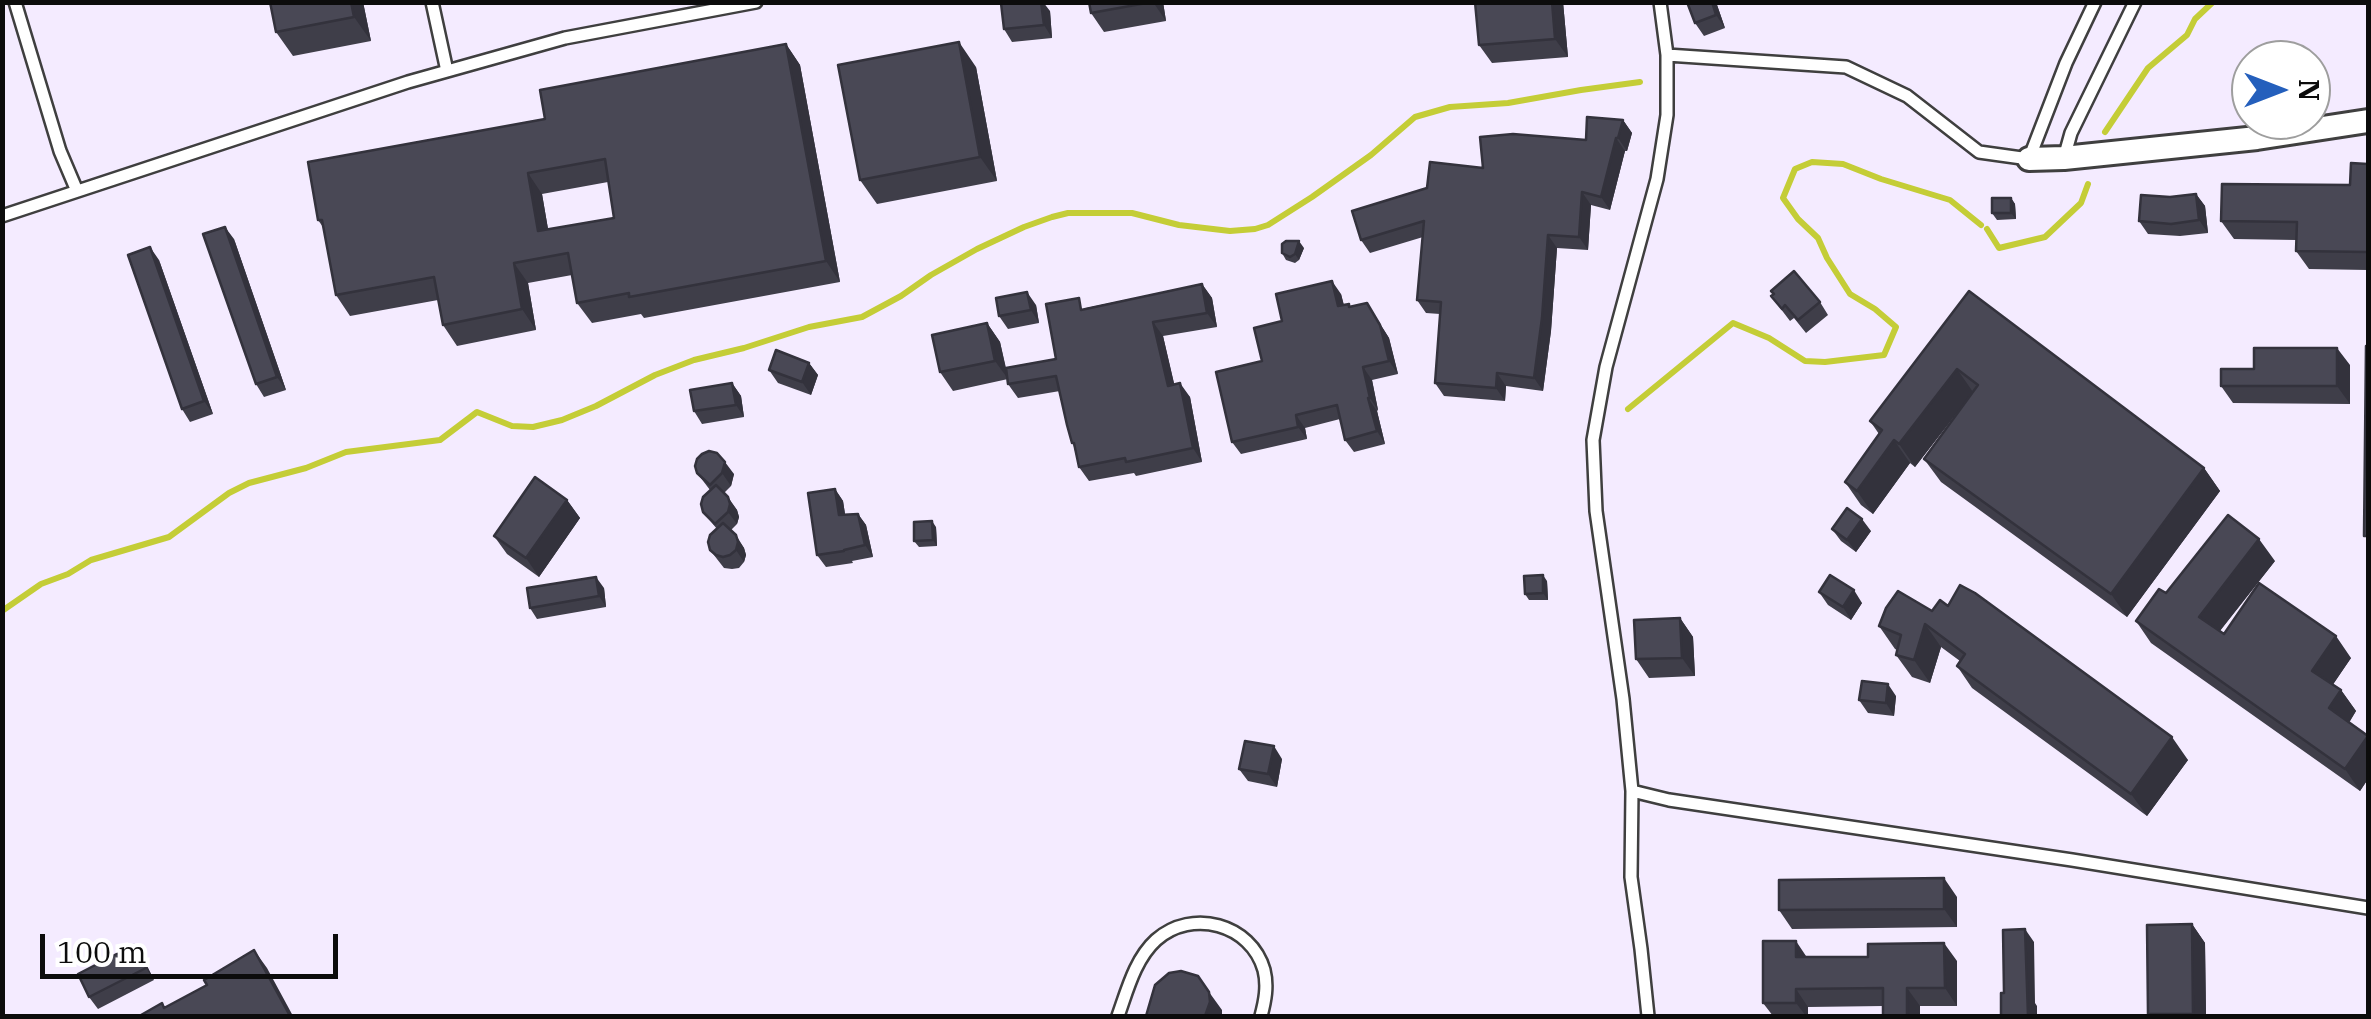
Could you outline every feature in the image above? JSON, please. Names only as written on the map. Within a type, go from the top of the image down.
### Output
[{"type":"street","points":[[2029,159],[2257,138],[2368,121]]},
{"type":"lane","points":[[15,2],[60,152],[77,191]]},
{"type":"lane","points":[[432,2],[447,71]]},
{"type":"lane","points":[[2,216],[390,87],[565,38],[756,2]]},
{"type":"lane","points":[[1648,1016],[1630,877],[1632,791],[1596,511],[1593,440],[1606,367],[1657,179],[1667,115],[1667,54],[1660,2]]},
{"type":"lane","points":[[1667,54],[1846,67],[1907,96],[1980,152],[2029,159],[2066,63],[2095,2]]},
{"type":"lane","points":[[2064,158],[2071,133],[2134,2]]},
{"type":"lane","points":[[1632,791],[1831,826],[2368,908]]},
{"type":"lane","points":[[1118,1016],[1147,950],[1169,931],[1197,922],[1226,927],[1250,944],[1266,985],[1261,1016]]},
{"type":"building","points":[[270,2],[351,2],[354,17],[276,32]]},
{"type":"building","points":[[1041,2],[1044,25],[1004,29],[1001,3]]},
{"type":"building","points":[[1089,2],[1152,2],[1091,13]]},
{"type":"building","points":[[1475,2],[1552,2],[1555,39],[1479,45]]},
{"type":"building","points":[[1687,2],[1712,2],[1716,15],[1695,23]]},
{"type":"building","points":[[959,42],[980,157],[860,180],[838,65]]},
{"type":"building","points":[[786,44],[826,261],[577,303],[568,253],[514,263],[522,309],[443,325],[434,277],[336,295],[308,162],[545,119],[540,90]],"holes":[[[605,159],[614,218],[538,231],[528,173]]]},
{"type":"building","points":[[1587,117],[1623,120],[1601,197],[1582,192],[1579,237],[1548,235],[1534,378],[1497,373],[1496,388],[1435,383],[1441,302],[1417,300],[1424,221],[1361,240],[1352,211],[1427,188],[1430,162],[1483,168],[1480,137],[1513,134],[1586,140]]},
{"type":"building","points":[[2351,163],[2368,164],[2368,252],[2296,251],[2297,222],[2221,221],[2222,184],[2350,185]]},
{"type":"building","points":[[2196,194],[2199,220],[2171,224],[2139,221],[2141,195]]},
{"type":"building","points":[[1992,198],[2011,198],[2011,213],[1992,213]]},
{"type":"building","points":[[225,227],[277,377],[256,384],[203,234]]},
{"type":"building","points":[[1286,241],[1299,241],[1290,257],[1282,253]]},
{"type":"building","points":[[150,247],[204,401],[182,409],[128,255]]},
{"type":"building","points":[[1794,271],[1820,302],[1798,320],[1771,296],[1771,291]]},
{"type":"building","points":[[1332,281],[1338,306],[1367,303],[1380,325],[1389,361],[1363,367],[1377,431],[1345,440],[1337,405],[1296,415],[1298,427],[1232,442],[1216,372],[1262,361],[1254,328],[1282,321],[1276,294]]},
{"type":"building","points":[[1202,284],[1207,313],[1153,322],[1168,386],[1180,383],[1193,448],[1079,467],[1056,376],[1008,384],[1006,368],[1056,359],[1046,304],[1079,298],[1081,310]]},
{"type":"building","points":[[1969,291],[2204,468],[2111,594],[1924,459],[1978,385],[1957,369],[1899,444],[1894,440],[1857,491],[1845,482],[1882,430],[1870,421]]},
{"type":"building","points":[[1027,292],[1031,310],[999,316],[996,298]]},
{"type":"building","points":[[987,323],[995,361],[940,372],[932,335]]},
{"type":"building","points":[[2366,346],[2368,536],[2364,536]]},
{"type":"building","points":[[2254,348],[2337,348],[2337,386],[2221,386],[2221,369],[2254,369]]},
{"type":"building","points":[[776,350],[809,363],[802,382],[769,370]]},
{"type":"building","points":[[732,383],[736,405],[694,411],[690,390]]},
{"type":"building","points":[[709,451],[725,462],[722,473],[710,485],[695,466],[697,459]]},
{"type":"building","points":[[535,477],[567,500],[526,558],[494,536]]},
{"type":"building","points":[[716,485],[730,504],[728,512],[715,524],[701,504]]},
{"type":"building","points":[[835,489],[839,515],[858,514],[865,545],[817,555],[808,493]]},
{"type":"building","points":[[1847,508],[1862,519],[1847,540],[1832,529]]},
{"type":"building","points":[[2228,515],[2259,539],[2199,617],[2224,634],[2259,583],[2336,636],[2312,671],[2341,690],[2329,708],[2368,736],[2345,769],[2136,621],[2159,589],[2166,593]]},
{"type":"building","points":[[932,521],[933,540],[914,541],[914,522]]},
{"type":"building","points":[[723,523],[738,542],[736,550],[723,557],[710,550],[708,542]]},
{"type":"building","points":[[1543,575],[1543,593],[1525,594],[1524,576]]},
{"type":"building","points":[[1830,575],[1854,590],[1843,607],[1819,592]]},
{"type":"building","points":[[596,577],[599,596],[530,608],[527,588]]},
{"type":"building","points":[[1960,585],[2172,737],[2131,794],[1957,666],[1965,654],[1925,624],[1914,660],[1896,655],[1901,635],[1879,626],[1898,591],[1932,611],[1940,600],[1948,606]]},
{"type":"building","points":[[1680,618],[1682,658],[1636,659],[1634,620]]},
{"type":"building","points":[[1862,681],[1888,684],[1886,703],[1859,700]]},
{"type":"building","points":[[1245,741],[1274,746],[1268,774],[1239,769]]},
{"type":"building","points":[[1944,878],[1944,909],[1779,910],[1779,880]]},
{"type":"building","points":[[2192,924],[2193,1014],[2148,1014],[2147,925]]},
{"type":"building","points":[[2025,929],[2028,1016],[2001,1016],[2003,930]]},
{"type":"building","points":[[1763,941],[1796,941],[1796,957],[1868,957],[1868,944],[1944,943],[1945,988],[1907,988],[1907,1016],[1883,1016],[1883,988],[1796,989],[1796,1003],[1763,1003]]},
{"type":"building","points":[[134,945],[146,968],[89,997],[78,974]]},
{"type":"building","points":[[254,950],[290,1016],[141,1015],[162,1003],[164,1008],[207,985],[204,980]]},
{"type":"building","points":[[1181,971],[1198,976],[1209,992],[1205,1016],[1146,1016],[1155,985],[1169,973]]},
{"type":"waterway","points":[[2105,132],[2148,68],[2187,35],[2195,19],[2213,2]]},
{"type":"waterway","points":[[2,611],[41,584],[91,560],[169,537],[249,483],[306,468],[346,452],[440,440],[477,412],[512,426],[533,427],[562,420],[694,360],[809,327],[862,317],[977,249],[1052,217],[1068,213],[1132,213],[1179,225],[1230,231],[1255,229],[1312,197],[1371,155],[1415,117],[1450,107],[1508,103],[1640,82]]},
{"type":"waterway","points":[[1628,409],[1733,323],[1769,338],[1805,361],[1884,355],[1896,327],[1850,294],[1818,238],[1783,198],[1795,169],[1812,162],[1843,164],[1950,200],[1981,225]]},
{"type":"waterway","points":[[1987,229],[1999,248],[2045,237],[2081,203],[2088,184]]}]
